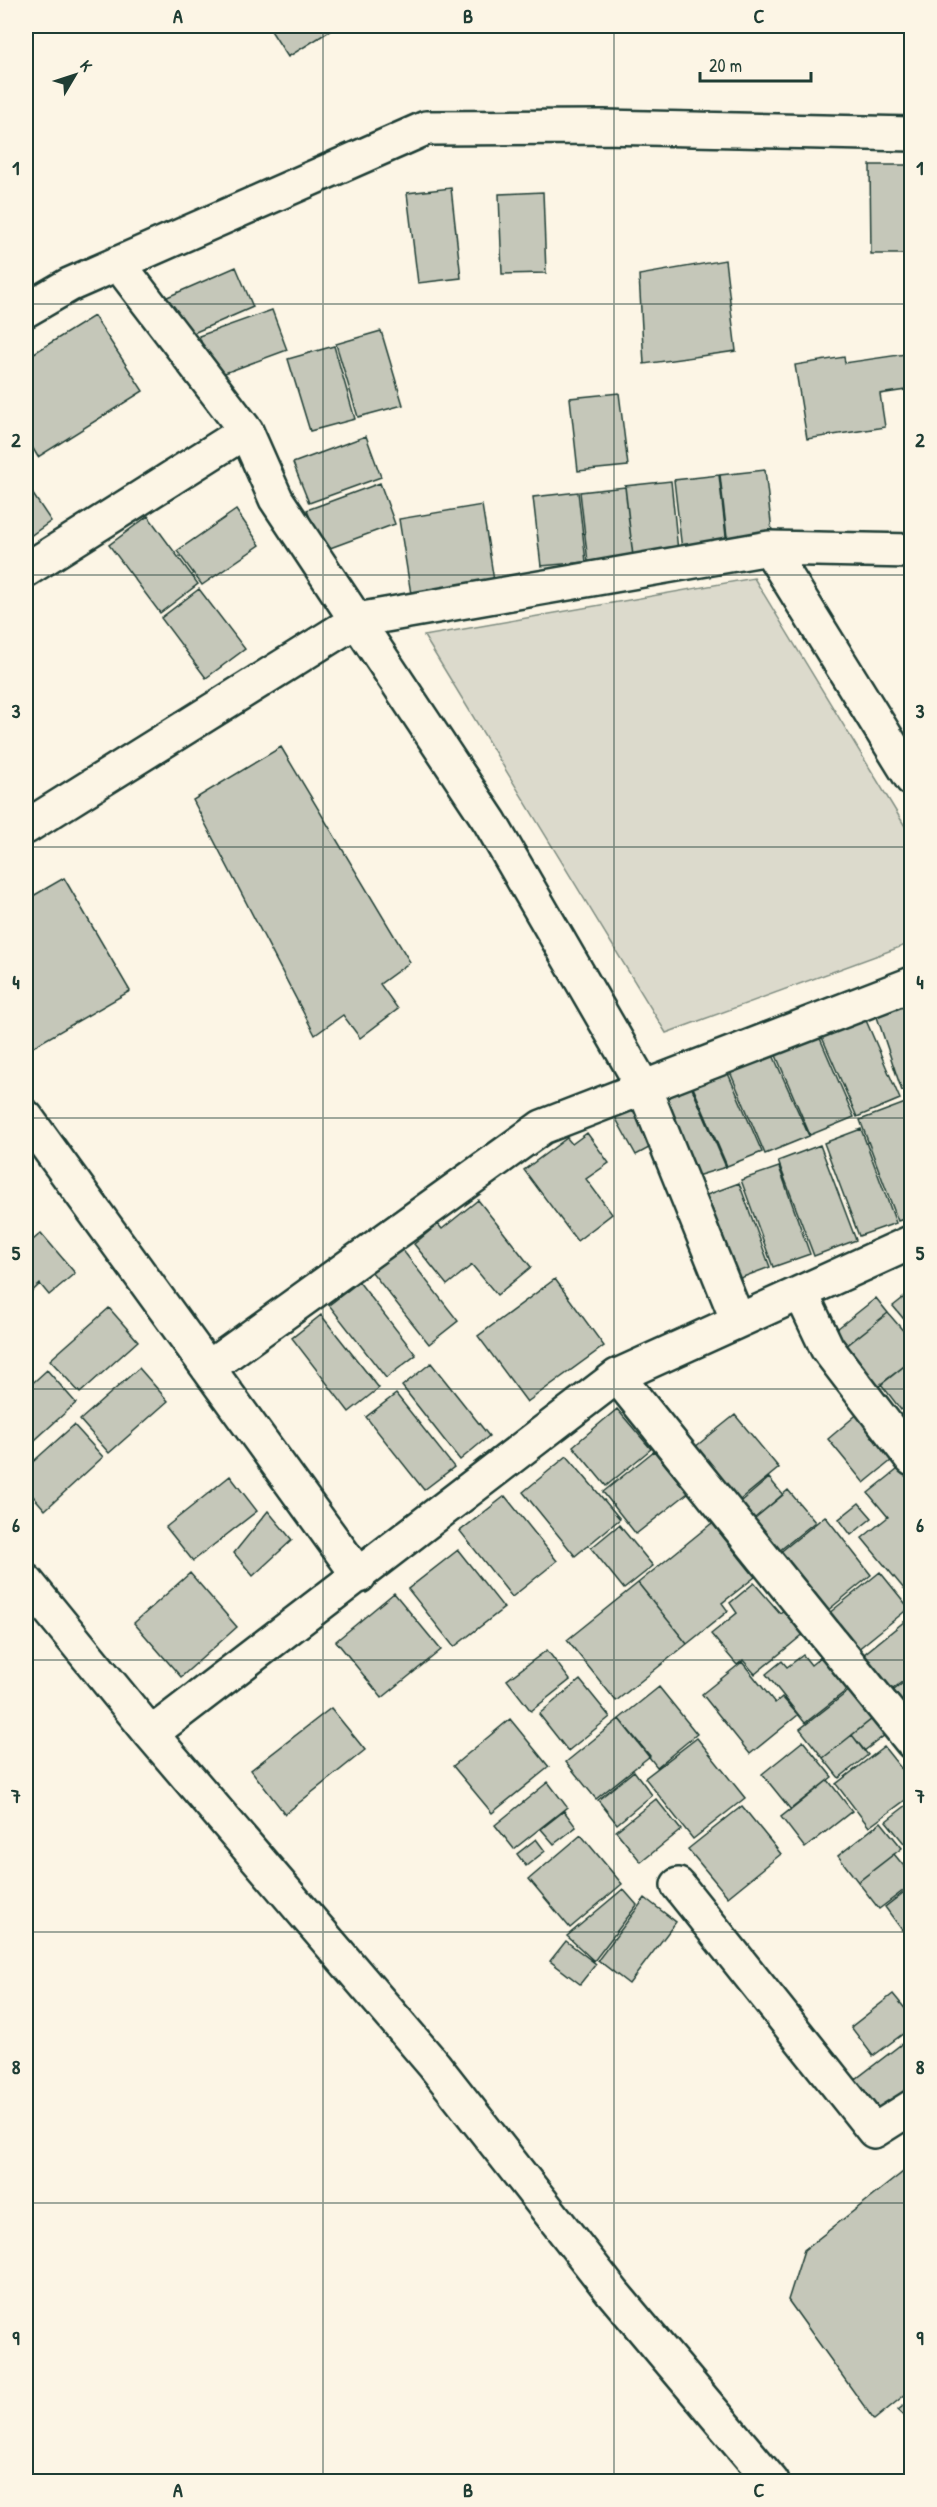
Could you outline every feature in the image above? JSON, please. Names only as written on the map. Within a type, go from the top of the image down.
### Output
[{"type":"street","points":[[26,310],[69,285],[426,128],[603,127],[912,134]]},
{"type":"street","points":[[118,263],[246,431],[276,499],[490,822],[644,1088],[738,1321]]},
{"type":"street","points":[[26,570],[246,431]]},
{"type":"street","points":[[769,548],[902,746],[912,780]]},
{"type":"street","points":[[26,827],[357,620],[769,548],[912,551]]},
{"type":"street","points":[[208,1368],[542,1127],[912,984]]},
{"type":"street","points":[[26,1117],[359,1576]]},
{"type":"street","points":[[151,1734],[617,1376],[912,1242]]},
{"type":"street","points":[[801,1293],[827,1348],[912,1459]]},
{"type":"street","points":[[617,1376],[912,1742]]},
{"type":"street","points":[[26,1581],[151,1734],[434,2065],[613,2294],[772,2481]]},
{"type":"street","points":[[678,1885],[874,2131],[912,2107]]},
{"type":"shaded area","points":[[754,578],[911,836],[911,943],[666,1033],[424,636]]},
{"type":"building","points":[[268,26],[331,26],[333,29],[288,57]]},
{"type":"building","points":[[870,165],[912,165],[912,254],[871,254]]},
{"type":"building","points":[[451,188],[461,278],[418,283],[407,193]]},
{"type":"building","points":[[543,192],[546,273],[502,274],[499,194]]},
{"type":"building","points":[[725,260],[736,351],[644,364],[639,275]]},
{"type":"building","points":[[236,267],[253,307],[182,338],[165,298]]},
{"type":"building","points":[[272,310],[287,350],[214,377],[199,336]]},
{"type":"building","points":[[94,316],[143,391],[38,457],[26,437],[26,358]]},
{"type":"building","points":[[381,331],[403,405],[358,417],[336,344]]},
{"type":"building","points":[[334,346],[355,419],[310,431],[288,359]]},
{"type":"building","points":[[912,353],[912,389],[880,394],[885,427],[807,439],[795,365],[844,357],[845,363]]},
{"type":"building","points":[[619,393],[628,466],[578,471],[570,398]]},
{"type":"building","points":[[366,436],[381,477],[309,503],[293,463]]},
{"type":"building","points":[[765,470],[773,540],[728,545],[720,475]]},
{"type":"building","points":[[719,475],[727,545],[682,550],[674,480]]},
{"type":"building","points":[[671,481],[678,551],[633,556],[625,486]]},
{"type":"building","points":[[380,483],[395,524],[322,551],[307,510]]},
{"type":"building","points":[[26,484],[51,521],[26,539]]},
{"type":"building","points":[[625,487],[633,557],[588,562],[580,492]]},
{"type":"building","points":[[578,492],[586,562],[541,566],[533,497]]},
{"type":"building","points":[[482,505],[494,581],[411,594],[399,519]]},
{"type":"building","points":[[236,510],[260,545],[202,585],[177,551]]},
{"type":"building","points":[[148,516],[198,584],[160,613],[109,545]]},
{"type":"building","points":[[199,589],[245,649],[206,678],[161,618]]},
{"type":"building","points":[[281,747],[410,962],[380,984],[398,1009],[360,1038],[343,1015],[315,1035],[193,800]]},
{"type":"building","points":[[64,878],[130,991],[26,1051],[26,900]]},
{"type":"building","points":[[912,997],[912,1018],[905,999]]},
{"type":"building","points":[[904,998],[912,1020],[912,1088],[902,1091],[874,1008]]},
{"type":"building","points":[[865,1018],[900,1099],[857,1117],[821,1035]]},
{"type":"building","points":[[819,1036],[854,1117],[810,1135],[775,1053]]},
{"type":"building","points":[[773,1055],[809,1136],[765,1154],[730,1072]]},
{"type":"building","points":[[727,1071],[762,1152],[727,1166],[692,1085]]},
{"type":"building","points":[[690,1084],[726,1167],[690,1178],[655,1096]]},
{"type":"building","points":[[640,1102],[662,1141],[636,1155],[615,1117]]},
{"type":"building","points":[[908,1102],[912,1122],[905,1125],[912,1143],[912,1216],[898,1221],[860,1120]]},
{"type":"building","points":[[861,1129],[896,1223],[859,1236],[824,1143]]},
{"type":"building","points":[[587,1133],[609,1163],[586,1179],[612,1214],[577,1241],[524,1170],[567,1138],[572,1144]]},
{"type":"building","points":[[820,1145],[856,1240],[814,1256],[778,1161]]},
{"type":"building","points":[[779,1167],[810,1254],[773,1267],[741,1180]]},
{"type":"building","points":[[739,1183],[770,1267],[735,1280],[704,1196]]},
{"type":"building","points":[[478,1200],[531,1267],[497,1295],[472,1265],[447,1285],[414,1244],[438,1224],[442,1229]]},
{"type":"building","points":[[41,1233],[75,1273],[49,1295],[40,1284],[26,1297],[26,1246]]},
{"type":"building","points":[[401,1248],[458,1321],[429,1344],[371,1271]]},
{"type":"building","points":[[555,1279],[604,1346],[527,1402],[478,1336]]},
{"type":"building","points":[[359,1282],[416,1355],[386,1378],[329,1305]]},
{"type":"building","points":[[912,1291],[912,1329],[893,1306]]},
{"type":"building","points":[[876,1298],[888,1313],[845,1347],[833,1332]]},
{"type":"building","points":[[109,1308],[138,1341],[80,1393],[50,1360]]},
{"type":"building","points":[[888,1313],[912,1341],[912,1360],[873,1391],[841,1350]]},
{"type":"building","points":[[321,1315],[379,1388],[349,1412],[292,1338]]},
{"type":"building","points":[[912,1360],[912,1401],[901,1410],[881,1384]]},
{"type":"building","points":[[431,1363],[489,1436],[460,1460],[402,1386]]},
{"type":"building","points":[[139,1368],[168,1401],[109,1453],[80,1420]]},
{"type":"building","points":[[47,1370],[76,1403],[26,1448],[26,1389]]},
{"type":"building","points":[[396,1394],[454,1467],[424,1490],[366,1417]]},
{"type":"building","points":[[617,1409],[651,1449],[606,1486],[573,1446]]},
{"type":"building","points":[[861,1411],[897,1456],[864,1483],[828,1439]]},
{"type":"building","points":[[735,1415],[779,1468],[734,1505],[690,1451]]},
{"type":"building","points":[[74,1425],[103,1457],[45,1510],[26,1488],[26,1468]]},
{"type":"building","points":[[654,1451],[688,1493],[636,1534],[603,1492]]},
{"type":"building","points":[[567,1456],[620,1519],[575,1556],[523,1492]]},
{"type":"building","points":[[902,1466],[912,1478],[912,1592],[909,1595],[862,1538],[888,1517],[868,1493]]},
{"type":"building","points":[[230,1476],[257,1511],[193,1561],[166,1527]]},
{"type":"building","points":[[769,1478],[783,1495],[749,1523],[735,1507]]},
{"type":"building","points":[[788,1490],[815,1522],[774,1555],[749,1523]]},
{"type":"building","points":[[505,1496],[557,1561],[512,1597],[460,1531]]},
{"type":"building","points":[[859,1503],[872,1518],[851,1535],[839,1519]]},
{"type":"building","points":[[268,1511],[292,1540],[253,1576],[234,1553]]},
{"type":"building","points":[[825,1516],[871,1575],[821,1616],[773,1558]]},
{"type":"building","points":[[712,1523],[755,1577],[722,1603],[728,1611],[687,1644],[638,1583]]},
{"type":"building","points":[[619,1525],[653,1566],[624,1589],[591,1548]]},
{"type":"building","points":[[458,1550],[504,1608],[454,1647],[408,1589]]},
{"type":"building","points":[[880,1572],[909,1608],[852,1654],[823,1618]]},
{"type":"building","points":[[190,1573],[237,1627],[181,1677],[134,1623]]},
{"type":"building","points":[[638,1583],[687,1644],[616,1701],[567,1640]]},
{"type":"building","points":[[754,1583],[780,1613],[786,1608],[806,1632],[755,1674],[743,1660],[737,1665],[711,1634],[737,1613],[730,1603]]},
{"type":"building","points":[[394,1593],[441,1650],[382,1698],[336,1641]]},
{"type":"building","points":[[905,1621],[912,1628],[912,1674],[879,1700],[853,1663]]},
{"type":"building","points":[[547,1650],[570,1680],[531,1711],[507,1680]]},
{"type":"building","points":[[826,1653],[852,1686],[805,1723],[766,1674],[782,1661],[787,1667],[803,1655],[811,1665]]},
{"type":"building","points":[[742,1662],[775,1703],[782,1697],[798,1715],[750,1754],[702,1694]]},
{"type":"building","points":[[912,1676],[912,1732],[884,1698]]},
{"type":"building","points":[[580,1680],[610,1717],[568,1751],[539,1714]]},
{"type":"building","points":[[659,1687],[697,1734],[657,1767],[619,1719]]},
{"type":"building","points":[[850,1690],[872,1719],[823,1758],[800,1729]]},
{"type":"building","points":[[331,1708],[365,1750],[285,1814],[251,1770]]},
{"type":"building","points":[[510,1719],[549,1767],[492,1813],[453,1766]]},
{"type":"building","points":[[619,1719],[650,1756],[596,1799],[566,1762]]},
{"type":"building","points":[[872,1719],[885,1735],[864,1751],[852,1735]]},
{"type":"building","points":[[852,1735],[868,1755],[839,1778],[823,1758]]},
{"type":"building","points":[[697,1738],[745,1798],[693,1839],[645,1778]]},
{"type":"building","points":[[803,1741],[832,1777],[791,1810],[762,1774]]},
{"type":"building","points":[[884,1747],[912,1782],[912,1795],[869,1827],[836,1784]]},
{"type":"building","points":[[634,1771],[652,1795],[617,1824],[598,1800]]},
{"type":"building","points":[[828,1780],[852,1811],[805,1848],[781,1817]]},
{"type":"building","points":[[548,1782],[567,1807],[514,1849],[495,1825]]},
{"type":"building","points":[[656,1799],[681,1830],[641,1862],[616,1831]]},
{"type":"building","points":[[912,1801],[912,1853],[886,1821]]},
{"type":"building","points":[[742,1806],[781,1854],[728,1897],[688,1849]]},
{"type":"building","points":[[564,1811],[576,1827],[554,1844],[541,1829]]},
{"type":"building","points":[[881,1822],[902,1848],[858,1882],[838,1856]]},
{"type":"building","points":[[581,1835],[622,1884],[570,1928],[529,1879]]},
{"type":"building","points":[[536,1839],[545,1851],[526,1866],[517,1854]]},
{"type":"building","points":[[894,1854],[912,1876],[912,1884],[879,1909],[858,1882]]},
{"type":"building","points":[[912,1886],[912,1923],[902,1930],[885,1907]]},
{"type":"building","points":[[623,1889],[637,1905],[594,1961],[567,1936]]},
{"type":"building","points":[[645,1898],[676,1922],[629,1984],[598,1960]]},
{"type":"building","points":[[566,1941],[596,1964],[580,1984],[550,1961]]},
{"type":"building","points":[[893,1994],[912,2017],[912,2027],[873,2056],[851,2027]]},
{"type":"building","points":[[912,2036],[912,2097],[882,2120],[852,2082]]},
{"type":"building","points":[[912,2165],[912,2389],[874,2420],[788,2300],[804,2250]]},
{"type":"building","points":[[912,2399],[912,2423],[898,2410]]}]
